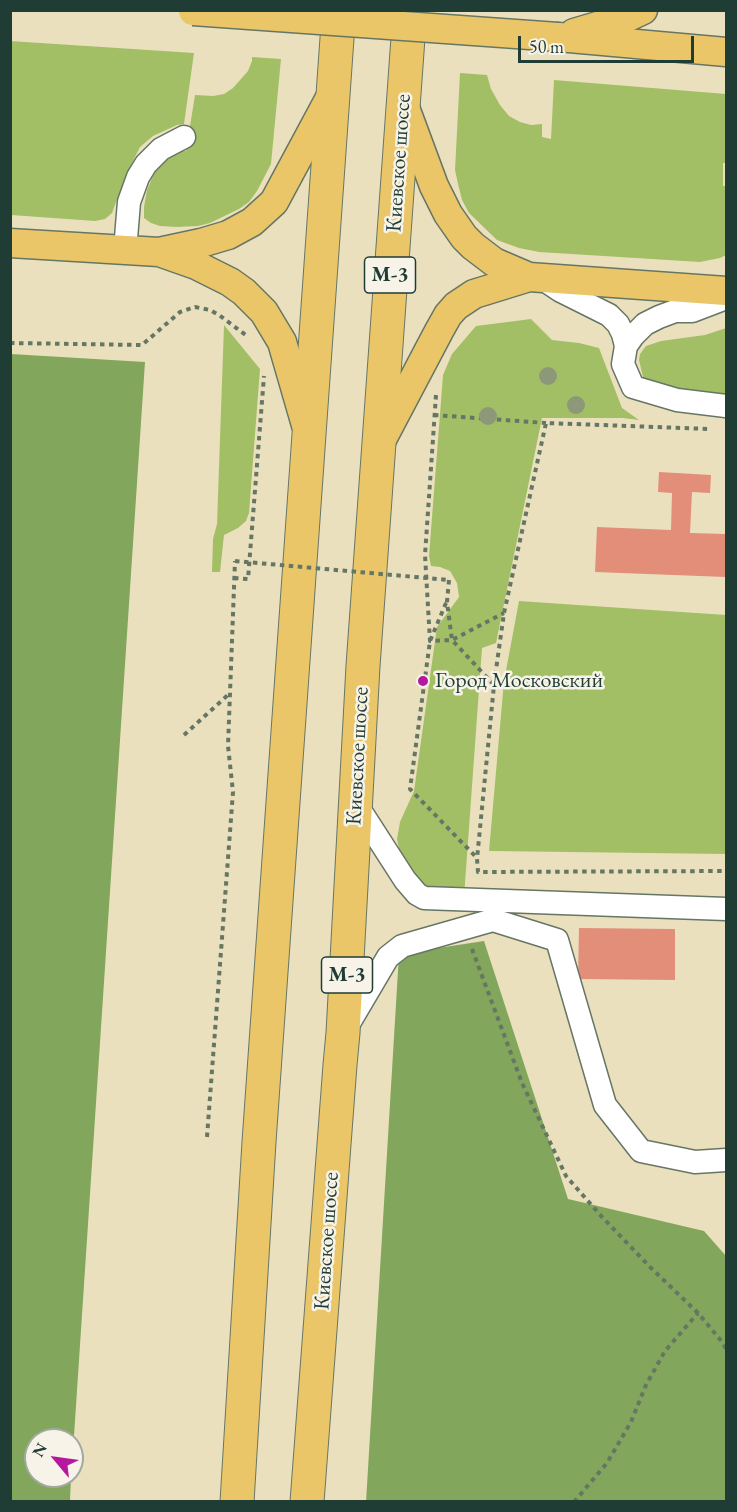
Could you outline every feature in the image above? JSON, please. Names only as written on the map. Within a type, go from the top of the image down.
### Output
[{"type":"highway","points":[[237,1502],[260,1130],[339,10]]},
{"type":"highway","name":"Киевское шоссе","points":[[307,1502],[343,1034],[363,666],[410,10]]},
{"type":"main road","points":[[558,37],[628,17],[643,10]]},
{"type":"main road","points":[[192,11],[558,37],[726,52]]},
{"type":"main road","points":[[10,243],[159,252],[201,243],[243,228],[264,213],[274,202],[333,92]]},
{"type":"main road","points":[[403,103],[441,201],[456,227],[473,246],[494,262],[535,278],[726,291]]},
{"type":"main road","points":[[159,252],[195,265],[230,282],[264,312],[282,342],[309,435]]},
{"type":"main road","points":[[680,288],[726,271]]},
{"type":"main road","points":[[378,447],[448,315],[456,306],[474,294],[535,278]]},
{"type":"lane","points":[[124,250],[129,202],[138,177],[146,164],[161,149],[183,137]]},
{"type":"lane","points":[[535,278],[609,315],[618,324],[626,346],[623,364],[633,387],[677,400],[726,406]]},
{"type":"lane","points":[[626,346],[645,324],[659,317],[675,311],[692,311],[726,298]]},
{"type":"lane","points":[[356,804],[405,880],[417,894],[424,898],[726,909]]},
{"type":"lane","points":[[343,1034],[388,957],[402,946],[493,920],[558,940],[605,1105],[641,1151],[695,1162],[726,1160]]},
{"type":"path","points":[[10,343],[142,345],[180,312],[195,307],[210,310],[219,315],[246,335],[251,345]]},
{"type":"path","points":[[234,578],[248,579],[264,370]]},
{"type":"path","points":[[436,394],[425,555],[430,641],[410,789],[477,859]]},
{"type":"path","points":[[434,415],[546,423],[715,429]]},
{"type":"path","points":[[475,900],[494,685],[504,613],[546,423]]},
{"type":"path","points":[[207,1137],[233,792],[228,746],[236,561],[449,580],[447,602],[452,640],[494,685]]},
{"type":"path","points":[[430,641],[447,602]]},
{"type":"path","points":[[430,641],[452,640],[504,613]]},
{"type":"path","points":[[184,735],[230,693]]},
{"type":"path","points":[[478,872],[726,871]]},
{"type":"path","points":[[472,926],[471,943],[513,1061],[566,1176],[650,1267],[698,1313],[726,1349]]},
{"type":"path","points":[[574,1502],[607,1463],[631,1422],[646,1385],[665,1351],[698,1313]]},
{"type":"green space","points":[[10,41],[194,53],[184,124],[153,136],[140,147],[126,175],[112,213],[105,219],[95,221],[11,215]]},
{"type":"green space","points":[[252,57],[281,59],[271,164],[257,191],[249,202],[239,209],[210,223],[177,227],[151,223],[144,218],[147,190],[161,161],[180,151],[186,151],[195,95],[224,94],[233,88],[248,71]]},
{"type":"green space","points":[[460,73],[487,75],[491,89],[509,116],[531,125],[542,124],[542,137],[551,139],[554,80],[726,94],[726,163],[723,163],[723,186],[726,186],[726,255],[700,262],[539,252],[497,240],[469,213],[462,200],[458,184],[455,170]]},
{"type":"green space","points":[[531,319],[552,340],[599,348],[622,408],[639,420],[542,418],[496,643],[482,648],[464,897],[430,895],[403,868],[397,839],[400,822],[414,791],[437,627],[459,597],[457,583],[450,571],[431,566],[429,556],[443,375],[452,354],[476,326]]},
{"type":"green space","points":[[224,325],[260,369],[249,513],[246,521],[224,535],[220,572],[212,572],[213,539],[217,524]]},
{"type":"green space","points":[[726,328],[726,397],[657,387],[643,377],[639,360],[646,346],[661,341],[705,335]]},
{"type":"green space","points":[[11,354],[145,362],[75,1428],[24,1428],[24,1488],[71,1488],[70,1501],[11,1501]]},
{"type":"green space","points":[[519,601],[726,615],[726,854],[489,851],[504,681]]},
{"type":"green space","points":[[484,941],[568,1199],[704,1231],[726,1256],[726,1501],[366,1502],[399,954]]},
{"type":"building","points":[[659,472],[711,475],[710,493],[692,492],[690,533],[726,534],[726,577],[595,572],[597,527],[671,530],[672,493],[658,492]]},
{"type":"building","points":[[579,928],[675,929],[675,980],[578,979]]},
{"type":"place","name":"Город Московский","points":[[423,681]]}]
